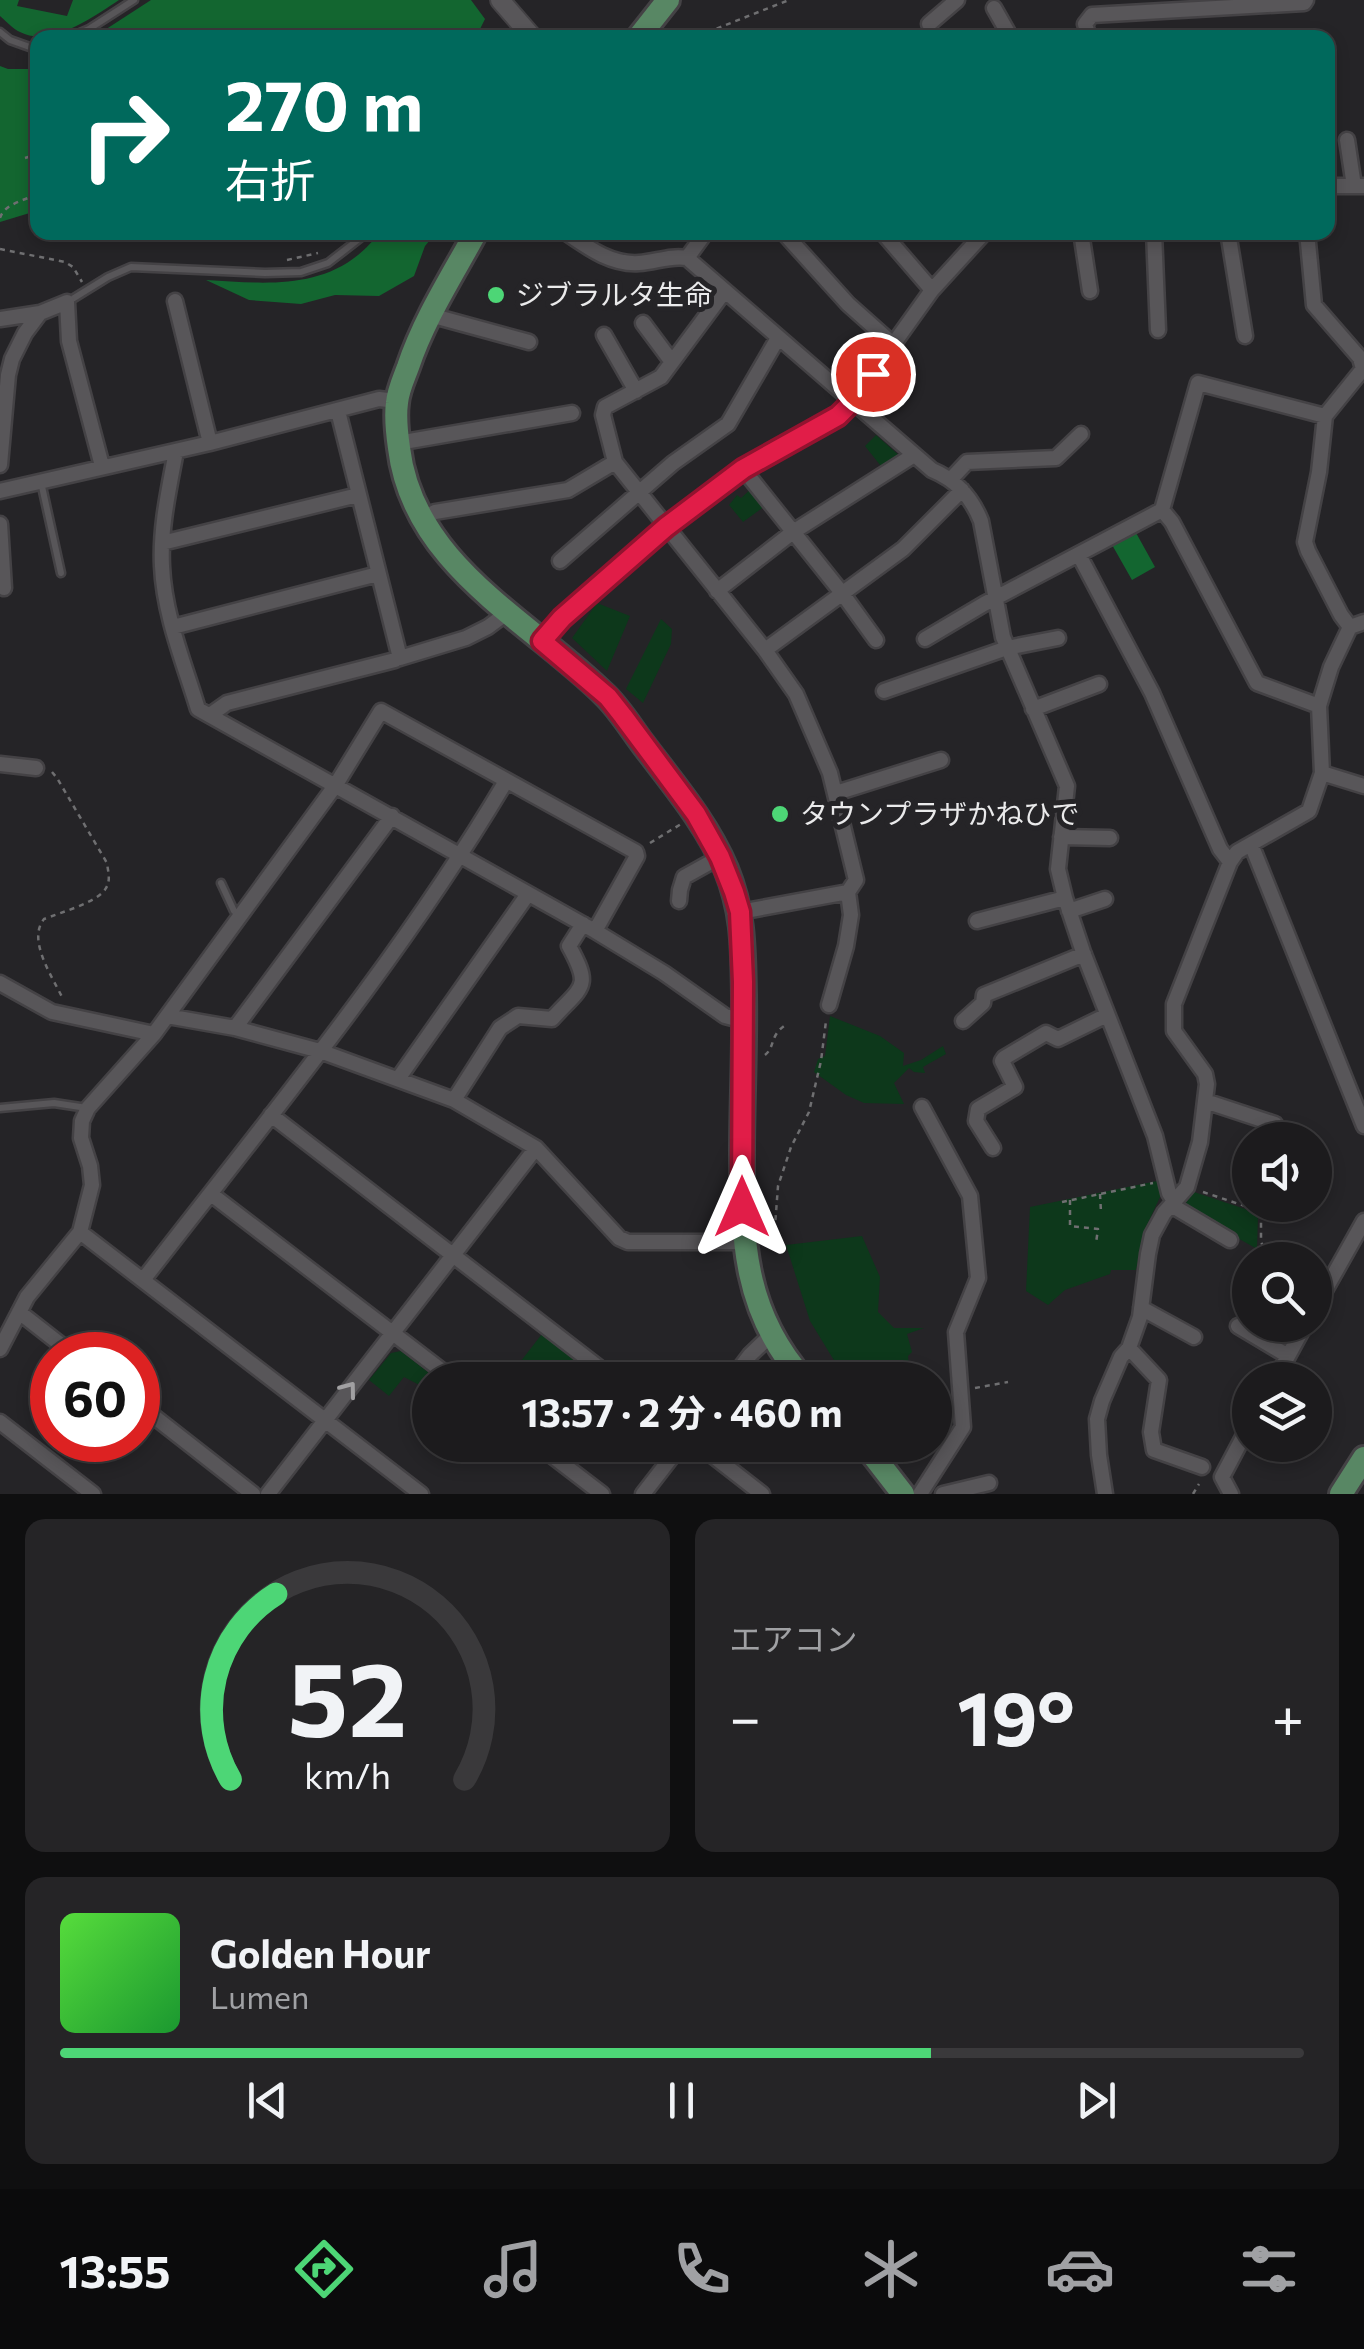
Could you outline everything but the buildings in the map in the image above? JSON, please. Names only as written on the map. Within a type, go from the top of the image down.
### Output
[{"type":"main road","points":[[644,30],[668,0]]},
{"type":"main road","points":[[472,240],[414,349],[397,401],[398,443],[406,482],[421,518],[444,552],[608,697],[696,814],[720,857],[740,912],[743,1236],[750,1283],[772,1335],[791,1362]]},
{"type":"main road","points":[[1341,1494],[1364,1458]]},
{"type":"main road","points":[[879,1462],[904,1494]]},
{"type":"street","points":[[500,0],[521,30]]},
{"type":"street","points":[[929,24],[957,0]]},
{"type":"street","points":[[1087,30],[1085,24],[1092,16],[1306,0]]},
{"type":"street","points":[[994,8],[1006,30]]},
{"type":"street","points":[[1347,140],[1359,186]]},
{"type":"street","points":[[583,240],[596,252],[623,262],[687,258],[914,455],[957,484],[975,504],[982,521],[1003,637],[1067,786],[1058,868],[1067,905],[1155,1136],[1172,1204],[1230,1240]]},
{"type":"street","points":[[687,258],[700,240]]},
{"type":"street","points":[[790,240],[848,304],[894,345]]},
{"type":"street","points":[[889,240],[932,290]]},
{"type":"street","points":[[542,641],[562,618],[666,527],[743,469],[838,416],[973,240]]},
{"type":"street","points":[[1082,240],[1090,291]]},
{"type":"street","points":[[1154,240],[1158,330]]},
{"type":"street","points":[[1229,240],[1245,336]]},
{"type":"street","points":[[1105,1494],[1098,1456],[1098,1419],[1109,1382],[1130,1348],[1141,1308],[1152,1235],[1188,1187],[1200,1142],[1205,1074],[1174,1031],[1174,1004],[1230,862],[1237,852],[1309,810],[1322,773],[1319,706],[1331,667],[1357,624],[1341,616],[1305,542],[1325,416],[1363,369],[1360,358],[1314,305],[1308,240]]},
{"type":"street","points":[[724,292],[661,376],[604,407],[603,415],[615,462],[765,650],[796,694],[823,753],[856,880],[848,892],[852,915],[829,1004]]},
{"type":"street","points":[[175,301],[210,442]]},
{"type":"street","points":[[0,319],[40,313],[67,302],[70,342],[102,466]]},
{"type":"street","points":[[0,466],[3,405],[12,359],[40,313]]},
{"type":"street","points":[[430,315],[529,342]]},
{"type":"street","points":[[643,323],[672,362]]},
{"type":"street","points":[[604,336],[636,391]]},
{"type":"street","points":[[560,560],[673,464],[728,424],[778,338]]},
{"type":"street","points":[[924,639],[1162,510],[1198,383],[1325,416]]},
{"type":"street","points":[[0,491],[378,399],[397,401]]},
{"type":"street","points":[[338,411],[400,658],[466,638],[508,612]]},
{"type":"street","points":[[398,443],[572,413]]},
{"type":"street","points":[[765,650],[904,549],[957,484],[966,462],[1056,458],[1081,434]]},
{"type":"street","points":[[176,451],[162,524],[163,582],[198,709],[589,928],[725,1016],[744,1021]]},
{"type":"street","points":[[717,590],[793,532],[914,455]]},
{"type":"street","points":[[421,518],[434,512],[568,490],[615,462]]},
{"type":"street","points":[[743,469],[876,640]]},
{"type":"street","points":[[162,543],[358,495]]},
{"type":"street","points":[[1162,510],[1257,683],[1319,706]]},
{"type":"street","points":[[0,524],[4,588]]},
{"type":"street","points":[[1079,555],[1152,693],[1220,850],[1230,862]]},
{"type":"street","points":[[173,627],[378,574]]},
{"type":"street","points":[[884,691],[1007,648],[1058,638]]},
{"type":"street","points":[[210,716],[227,703],[395,660]]},
{"type":"street","points":[[1033,709],[1099,684]]},
{"type":"street","points":[[0,1349],[27,1296],[80,1232],[92,1185],[81,1138],[88,1108],[154,1034],[335,786],[381,712],[637,856],[589,928],[568,946],[583,972],[581,988],[552,1019],[518,1016],[500,1028],[454,1100]]},
{"type":"street","points":[[836,794],[941,760]]},
{"type":"street","points":[[0,764],[36,768]]},
{"type":"street","points":[[1322,773],[1364,786]]},
{"type":"street","points":[[143,1280],[320,1052],[462,856],[506,780]]},
{"type":"street","points":[[235,1028],[392,816]]},
{"type":"street","points":[[1062,837],[1110,838]]},
{"type":"street","points":[[1251,844],[1364,1126]]},
{"type":"street","points":[[679,901],[684,877],[720,857]]},
{"type":"street","points":[[740,912],[848,892]]},
{"type":"street","points":[[398,1079],[528,894]]},
{"type":"street","points":[[977,921],[1105,899]]},
{"type":"street","points":[[963,1021],[983,1003],[984,995],[1084,954]]},
{"type":"street","points":[[0,983],[57,1014],[154,1034]]},
{"type":"street","points":[[57,1014],[62,997]]},
{"type":"street","points":[[993,1148],[976,1122],[978,1109],[1015,1087],[1004,1058],[1046,1033],[1058,1039],[1106,1015]]},
{"type":"street","points":[[166,1016],[235,1028],[320,1052],[454,1100],[536,1148],[619,1238],[628,1242],[743,1236]]},
{"type":"street","points":[[1205,1101],[1268,1122]]},
{"type":"street","points":[[922,1107],[970,1196],[978,1278],[956,1332],[963,1427],[927,1492]]},
{"type":"street","points":[[271,1115],[592,1362]]},
{"type":"street","points":[[268,1494],[536,1148]]},
{"type":"street","points":[[211,1194],[430,1362]]},
{"type":"street","points":[[1332,1278],[1364,1221]]},
{"type":"street","points":[[80,1232],[420,1494]]},
{"type":"street","points":[[1141,1308],[1194,1337]]},
{"type":"street","points":[[19,1312],[45,1332]]},
{"type":"street","points":[[745,1362],[772,1335]]},
{"type":"street","points":[[1265,1342],[1288,1356]]},
{"type":"street","points":[[1284,1362],[1296,1342]]},
{"type":"street","points":[[1130,1348],[1159,1380],[1151,1432],[1154,1450],[1202,1467]]},
{"type":"street","points":[[160,1421],[253,1494]]},
{"type":"street","points":[[0,1422],[93,1494]]},
{"type":"street","points":[[1230,1494],[1222,1477],[1232,1458]]},
{"type":"street","points":[[560,1462],[602,1494]]},
{"type":"street","points":[[643,1494],[668,1462]]},
{"type":"street","points":[[721,1462],[762,1494]]},
{"type":"street","points":[[943,1494],[989,1483]]},
{"type":"lane","points":[[87,30],[134,0]]},
{"type":"lane","points":[[0,32],[30,47]]},
{"type":"lane","points":[[74,298],[119,271],[142,266],[301,272],[328,263],[358,240]]},
{"type":"lane","points":[[41,481],[61,573]]},
{"type":"lane","points":[[220,883],[239,914]]},
{"type":"lane","points":[[0,1108],[54,1103],[88,1108]]},
{"type":"path","points":[[713,30],[790,0]]},
{"type":"path","points":[[25,158],[30,156]]},
{"type":"path","points":[[0,218],[7,208],[30,198]]},
{"type":"path","points":[[0,250],[65,262],[87,290]]},
{"type":"path","points":[[285,260],[325,251]]},
{"type":"path","points":[[81,281],[92,274]]},
{"type":"path","points":[[36,768],[50,770],[58,778],[107,863],[109,874],[108,884],[99,897],[40,924],[37,932],[44,962],[62,997]]},
{"type":"path","points":[[636,852],[696,814]]},
{"type":"path","points":[[743,1236],[775,1226],[778,1186],[791,1147],[809,1112],[829,1004]]},
{"type":"path","points":[[755,1062],[768,1053],[775,1033],[784,1026]]},
{"type":"path","points":[[1062,1202],[1166,1180]]},
{"type":"path","points":[[1188,1187],[1245,1206],[1261,1216],[1260,1242]]},
{"type":"path","points":[[1100,1194],[1101,1212]]},
{"type":"path","points":[[1070,1200],[1070,1226],[1098,1229],[1096,1243]]},
{"type":"path","points":[[960,1391],[1008,1382]]},
{"type":"green space","points":[[0,0],[19,0],[17,6],[67,16],[73,0],[119,0],[71,28],[30,30],[30,35],[0,16]]},
{"type":"green space","points":[[151,0],[471,0],[485,19],[478,30],[105,30]]},
{"type":"green space","points":[[0,66],[30,69],[30,213],[0,222]]},
{"type":"green space","points":[[373,240],[430,240],[414,276],[379,296],[335,295],[301,304],[249,300],[206,280],[305,279],[341,266]]},
{"type":"green space","points":[[876,435],[902,458],[884,470],[865,446]]},
{"type":"green space","points":[[751,489],[765,506],[743,522],[729,505],[737,495],[741,498]]},
{"type":"green space","points":[[1135,531],[1155,567],[1132,580],[1111,543]]},
{"type":"green space","points":[[597,603],[630,616],[607,671],[572,638]]},
{"type":"green space","points":[[661,619],[672,629],[671,644],[643,703],[626,689]]},
{"type":"green space","points":[[830,1016],[880,1036],[904,1053],[903,1066],[943,1046],[946,1054],[923,1067],[925,1073],[909,1068],[894,1083],[904,1104],[864,1103],[814,1072],[818,1059],[825,1056]]},
{"type":"green space","points":[[1162,1180],[1161,1195],[1147,1225],[1136,1270],[1111,1270],[1110,1274],[1065,1290],[1048,1305],[1026,1291],[1030,1207]]},
{"type":"green space","points":[[1194,1192],[1232,1205],[1232,1222],[1258,1222],[1257,1242],[1245,1242],[1183,1207]]},
{"type":"green space","points":[[862,1236],[880,1277],[878,1312],[894,1328],[924,1328],[907,1334],[912,1352],[909,1362],[835,1362],[810,1321],[786,1245]]},
{"type":"green space","points":[[542,1334],[577,1362],[520,1362]]},
{"type":"green space","points":[[401,1351],[415,1362],[412,1381],[404,1377],[389,1396],[369,1380],[391,1353]]},
{"type":"place","name":"ジブラルタ生命","points":[[496,295]]},
{"type":"place","name":"タウンプラザかねひで","points":[[780,814]]},
{"type":"route","points":[[742,1207],[743,982],[740,912],[734,892],[696,814],[623,716],[608,697],[542,641],[562,618],[666,527],[743,469],[838,416],[873,374]]}]
